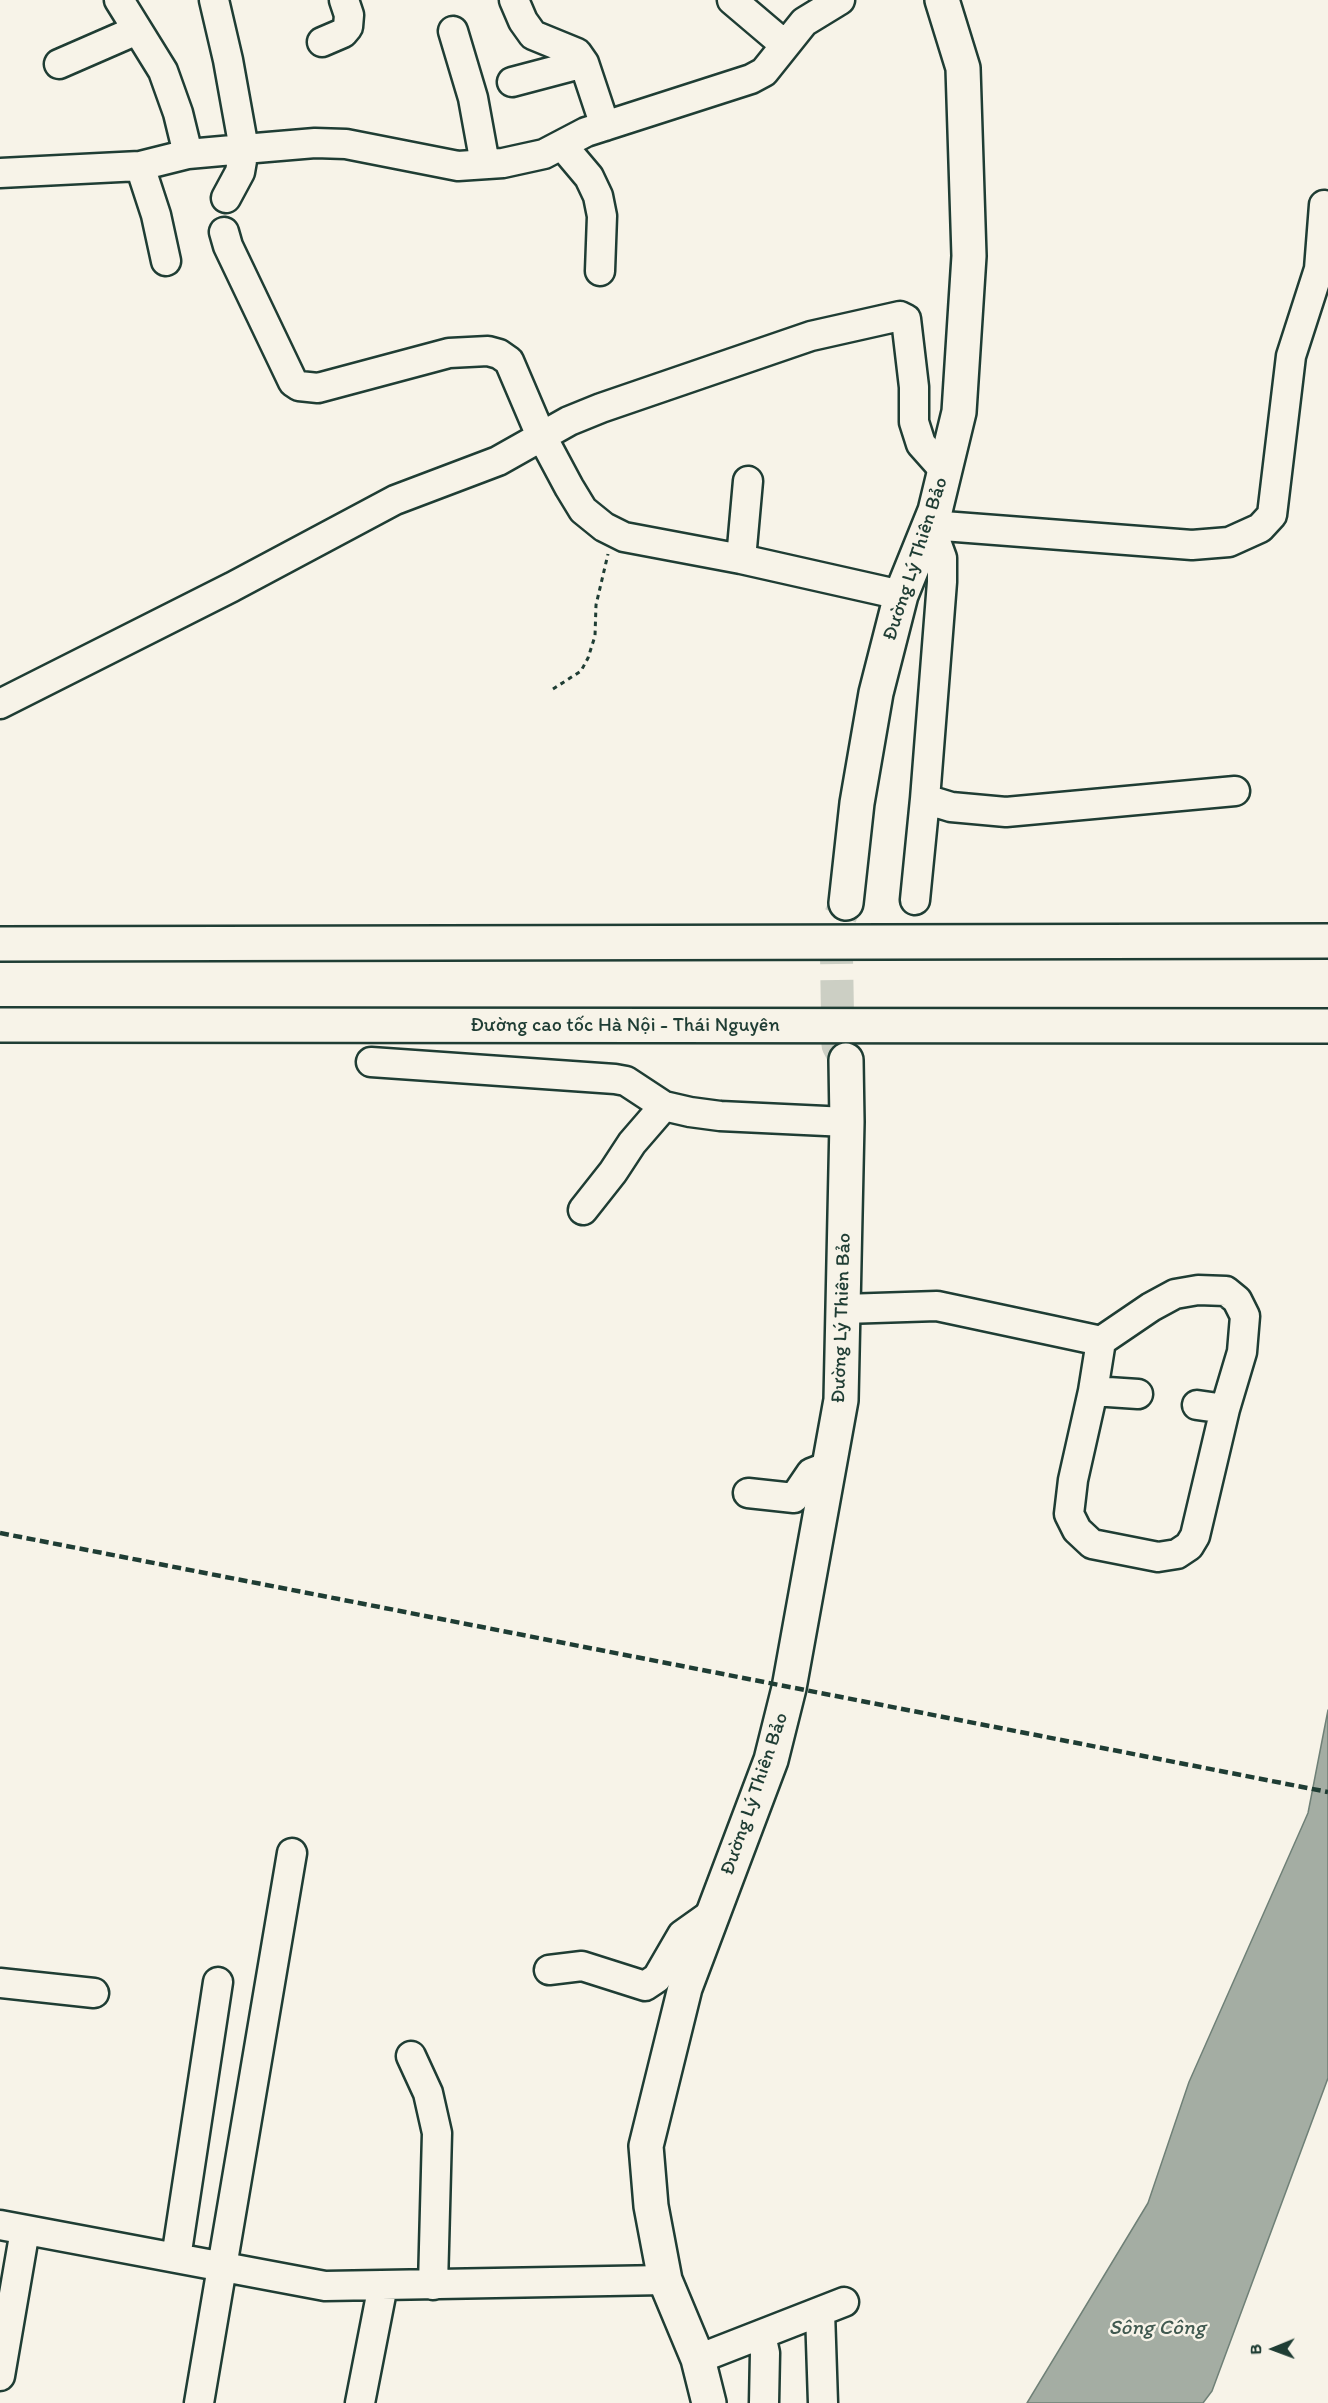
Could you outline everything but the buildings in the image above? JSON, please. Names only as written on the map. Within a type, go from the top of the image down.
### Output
[{"type":"main road","name":"Đường Lý Thiên Bảo","points":[[846,903],[857,803],[874,704],[901,595],[930,525],[959,412],[969,256],[963,68],[942,0]]},
{"type":"main road","points":[[0,944],[1328,941]]},
{"type":"main road","name":"Đường cao tốc Hà Nội - Thái Nguyên","points":[[0,1025],[1328,1026]]},
{"type":"main road","name":"Đường Lý Thiên Bảo","points":[[709,2403],[698,2359],[665,2280],[651,2206],[646,2146],[685,1988],[771,1760],[789,1688],[842,1400],[848,1122],[846,1060]]},
{"type":"street","points":[[119,0],[163,71],[178,113],[188,154]]},
{"type":"street","points":[[214,0],[228,60],[244,149],[240,172],[226,198]]},
{"type":"street","points":[[322,42],[343,33],[348,27],[349,15],[344,0]]},
{"type":"street","points":[[514,0],[523,21],[533,35],[577,53],[584,63],[605,126]]},
{"type":"street","points":[[732,0],[785,45]]},
{"type":"street","points":[[0,173],[140,166],[188,154],[315,143],[346,144],[458,166],[544,154],[586,132],[751,79],[764,72],[804,22],[840,0]]},
{"type":"street","points":[[59,64],[137,30]]},
{"type":"street","points":[[453,31],[473,98],[485,164]]},
{"type":"street","points":[[512,82],[584,63]]},
{"type":"street","points":[[562,145],[589,177],[598,196],[602,216],[600,271]]},
{"type":"street","points":[[140,166],[156,215],[166,261]]},
{"type":"street","points":[[915,900],[942,582],[942,558],[930,525],[1192,545],[1228,542],[1260,528],[1272,515],[1291,356],[1319,269],[1324,205]]},
{"type":"street","points":[[224,232],[293,382],[299,386],[318,388],[449,353],[488,351],[499,354],[509,361],[544,437],[583,510],[613,532],[624,537],[741,559],[901,595]]},
{"type":"street","points":[[0,704],[232,587],[395,500],[498,461],[569,421],[666,384],[811,336],[900,316],[908,325],[914,422],[921,444],[945,471]]},
{"type":"street","points":[[741,559],[748,481]]},
{"type":"street","points":[[925,799],[951,807],[1006,812],[1235,791]]},
{"type":"street","points":[[371,1062],[615,1078],[626,1081],[664,1106],[720,1116],[848,1122]]},
{"type":"street","points":[[582,1210],[614,1172],[632,1143],[664,1106]]},
{"type":"street","points":[[844,1309],[937,1306],[1101,1341],[1151,1307],[1175,1294],[1198,1290],[1226,1291],[1236,1300],[1245,1316],[1242,1353],[1225,1410],[1195,1536],[1189,1546],[1177,1554],[1158,1557],[1092,1544],[1077,1530],[1069,1514],[1073,1480],[1093,1391],[1101,1341]]},
{"type":"street","points":[[1093,1391],[1138,1394]]},
{"type":"street","points":[[1197,1405],[1225,1410]]},
{"type":"street","points":[[748,1492],[794,1497],[811,1473],[829,1466]]},
{"type":"street","points":[[199,2403],[292,1853]]},
{"type":"street","points":[[549,1970],[582,1966],[645,1986],[657,1978],[682,1935],[713,1913]]},
{"type":"street","points":[[176,2258],[218,1982]]},
{"type":"street","points":[[0,1983],[94,1993]]},
{"type":"street","points":[[411,2056],[428,2092],[437,2133],[433,2285]]},
{"type":"street","points":[[0,2376],[12,2227],[325,2286],[665,2280]]},
{"type":"street","points":[[360,2403],[382,2285]]},
{"type":"street","points":[[698,2359],[832,2307],[823,2403]]},
{"type":"street","points":[[761,2335],[765,2354],[764,2403]]},
{"type":"path","points":[[553,689],[581,671],[588,658],[595,636],[596,605],[613,532]]},
{"type":"water","name":"Sông Công","points":[[1328,1710],[1328,2078],[1212,2391],[1203,2403],[1027,2403],[1148,2203],[1189,2082],[1308,1813]]},
{"type":"tunnel","points":[[846,903],[836,926],[838,1045],[846,1060]]},
{"type":"railway","points":[[0,1533],[1328,1792]]}]
